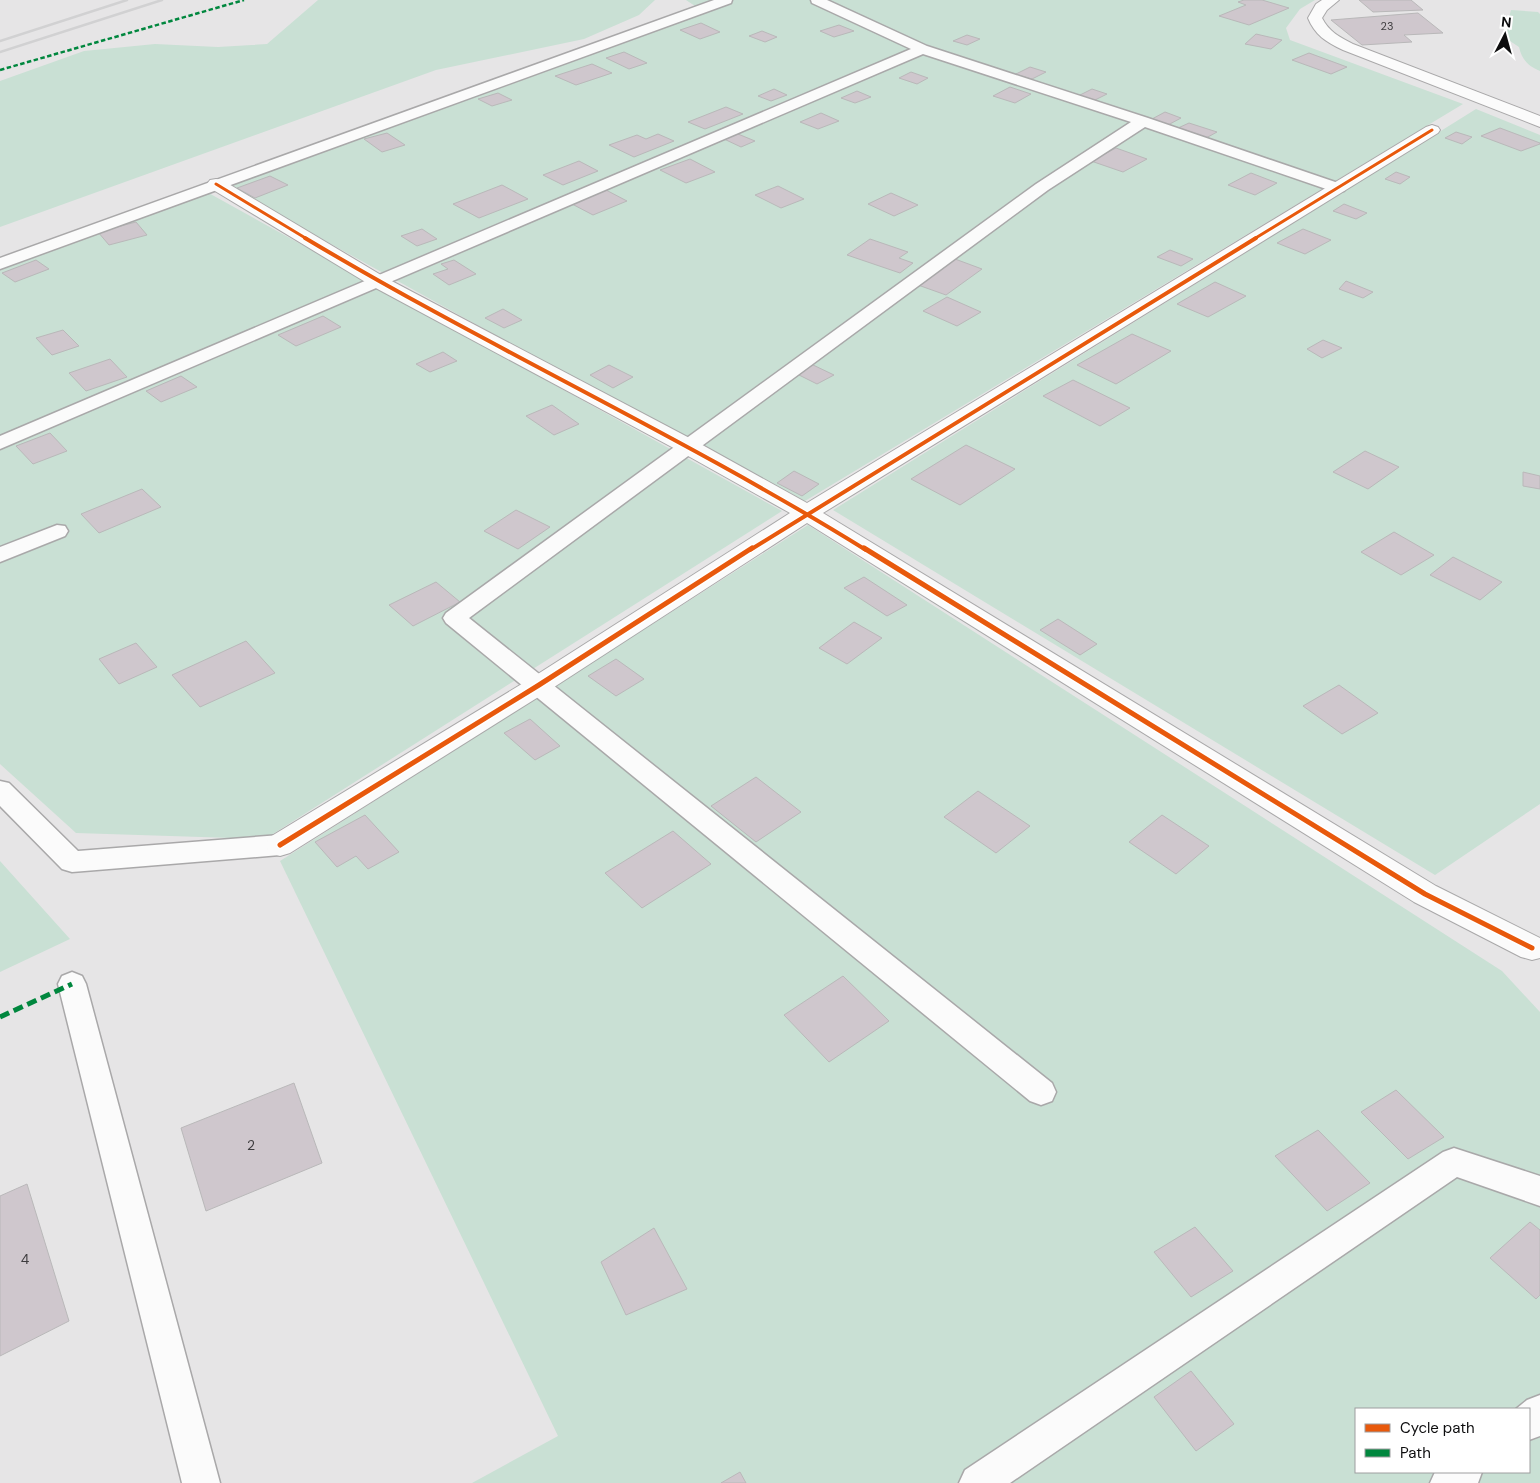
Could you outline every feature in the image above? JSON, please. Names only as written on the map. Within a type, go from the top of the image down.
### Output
[{"type":"street","points":[[1332,0],[1321,7],[1315,18],[1320,30],[1331,38],[1348,47],[1540,122]]},
{"type":"street","points":[[280,844],[539,685],[807,513],[1432,130]]},
{"type":"street","points":[[216,184],[379,282],[689,447],[807,513],[1425,894],[1537,951]]},
{"type":"lane","points":[[0,264],[726,0]]},
{"type":"lane","points":[[817,0],[922,49],[1143,121],[1338,188]]},
{"type":"lane","points":[[0,443],[922,49]]},
{"type":"lane","points":[[1042,1092],[454,618],[1042,187],[1143,121]]},
{"type":"lane","points":[[0,555],[57,530]]},
{"type":"lane","points":[[0,790],[72,862],[280,844]]},
{"type":"lane","points":[[72,984],[201,1483]]},
{"type":"lane","points":[[978,1483],[1454,1162],[1540,1191]]},
{"type":"lane","points":[[1530,1421],[1540,1413]]},
{"type":"lane","points":[[1449,1483],[1463,1473]]},
{"type":"green space","points":[[318,0],[655,0],[639,15],[584,39],[436,70],[0,227],[0,81],[84,51],[155,44],[218,47],[267,44]]},
{"type":"green space","points":[[686,0],[1315,0],[1300,9],[1286,28],[1290,40],[1463,104],[800,504],[228,187],[704,12]]},
{"type":"green space","points":[[1511,10],[1538,12],[1540,14],[1540,71],[1526,62],[1519,47],[1504,37]]},
{"type":"green space","points":[[1476,109],[1540,135],[1540,804],[1435,875],[833,510]]},
{"type":"green space","points":[[205,191],[782,511],[265,839],[76,833],[0,764],[0,267]]},
{"type":"green space","points":[[808,525],[1502,971],[1540,1012],[1540,1483],[472,1483],[558,1436],[280,861]]},
{"type":"green space","points":[[0,861],[70,939],[0,972]]},
{"type":"building","points":[[1262,0],[1289,8],[1249,25],[1219,16],[1246,5],[1238,2]]},
{"type":"building","points":[[1359,0],[1411,0],[1423,10],[1373,12]]},
{"type":"building","points":[[1418,13],[1443,33],[1404,35],[1412,42],[1362,45],[1331,20]]},
{"type":"building","points":[[701,23],[720,32],[700,39],[680,30]]},
{"type":"building","points":[[839,25],[854,31],[834,37],[820,31]]},
{"type":"building","points":[[762,31],[777,37],[765,42],[749,36]]},
{"type":"building","points":[[1256,34],[1282,40],[1271,49],[1245,44]]},
{"type":"building","points":[[967,35],[980,39],[967,45],[953,41]]},
{"type":"building","points":[[624,52],[647,63],[629,69],[606,58]]},
{"type":"building","points":[[1309,53],[1347,67],[1331,74],[1292,60]]},
{"type":"building","points":[[592,64],[612,73],[576,85],[555,76]]},
{"type":"building","points":[[1030,67],[1046,72],[1032,79],[1016,74]]},
{"type":"building","points":[[911,72],[928,78],[917,84],[899,78]]},
{"type":"building","points":[[1010,87],[1031,94],[1015,103],[993,96]]},
{"type":"building","points":[[774,89],[787,95],[771,101],[758,96]]},
{"type":"building","points":[[1092,89],[1107,94],[1093,101],[1078,96]]},
{"type":"building","points":[[857,91],[871,97],[855,103],[841,98]]},
{"type":"building","points":[[498,93],[512,100],[492,106],[478,99]]},
{"type":"building","points":[[726,107],[743,114],[705,129],[688,122]]},
{"type":"building","points":[[1165,112],[1181,118],[1168,125],[1152,119]]},
{"type":"building","points":[[821,113],[839,121],[818,129],[800,122]]},
{"type":"building","points":[[1189,123],[1217,132],[1206,138],[1178,128]]},
{"type":"building","points":[[1500,128],[1540,144],[1521,151],[1481,136]]},
{"type":"building","points":[[1456,132],[1472,137],[1462,144],[1445,138]]},
{"type":"building","points":[[387,133],[405,145],[382,152],[364,139]]},
{"type":"building","points":[[658,134],[674,141],[634,157],[609,145],[637,135],[646,139]]},
{"type":"building","points":[[738,134],[755,141],[741,147],[724,139]]},
{"type":"building","points":[[1116,148],[1147,159],[1123,172],[1091,161]]},
{"type":"building","points":[[690,159],[715,172],[686,183],[660,170]]},
{"type":"building","points":[[579,161],[598,171],[563,185],[543,175]]},
{"type":"building","points":[[1396,172],[1410,177],[1400,184],[1385,179]]},
{"type":"building","points":[[1251,173],[1277,183],[1255,195],[1228,185]]},
{"type":"building","points":[[270,176],[288,185],[255,198],[237,188]]},
{"type":"building","points":[[502,185],[528,199],[479,218],[453,204]]},
{"type":"building","points":[[778,186],[804,199],[781,208],[755,195]]},
{"type":"building","points":[[606,190],[627,201],[593,215],[572,204]]},
{"type":"building","points":[[891,193],[918,205],[894,216],[868,204]]},
{"type":"building","points":[[1344,204],[1367,213],[1356,219],[1333,211]]},
{"type":"building","points":[[136,222],[147,235],[109,245],[98,232]]},
{"type":"building","points":[[422,229],[437,239],[417,246],[401,236]]},
{"type":"building","points":[[1303,229],[1331,240],[1305,254],[1277,243]]},
{"type":"building","points":[[870,239],[908,252],[899,258],[913,263],[900,273],[847,255]]},
{"type":"building","points":[[1170,250],[1193,259],[1181,266],[1157,257]]},
{"type":"building","points":[[955,259],[982,269],[946,295],[918,285]]},
{"type":"building","points":[[36,260],[49,269],[15,282],[2,273]]},
{"type":"building","points":[[454,260],[476,274],[449,285],[433,274],[448,269],[441,264]]},
{"type":"building","points":[[1346,281],[1373,292],[1363,298],[1339,289]]},
{"type":"building","points":[[1215,282],[1246,296],[1208,317],[1177,304]]},
{"type":"building","points":[[947,297],[981,312],[957,326],[923,311]]},
{"type":"building","points":[[503,309],[522,320],[504,328],[485,318]]},
{"type":"building","points":[[323,316],[341,327],[296,346],[278,335]]},
{"type":"building","points":[[63,330],[79,346],[52,355],[36,338]]},
{"type":"building","points":[[1132,334],[1171,351],[1116,384],[1077,365]]},
{"type":"building","points":[[1323,340],[1342,348],[1322,358],[1307,349]]},
{"type":"building","points":[[443,352],[457,361],[430,372],[416,364]]},
{"type":"building","points":[[110,359],[127,377],[86,391],[69,373]]},
{"type":"building","points":[[811,364],[834,375],[817,384],[795,373]]},
{"type":"building","points":[[609,365],[633,377],[613,388],[590,375]]},
{"type":"building","points":[[181,376],[197,387],[161,402],[146,391]]},
{"type":"building","points":[[1073,380],[1130,408],[1100,426],[1043,396]]},
{"type":"building","points":[[552,405],[579,424],[554,435],[526,416]]},
{"type":"building","points":[[50,433],[67,451],[33,464],[16,446]]},
{"type":"building","points":[[966,445],[1015,469],[960,505],[911,479]]},
{"type":"building","points":[[1365,451],[1399,467],[1368,489],[1333,472]]},
{"type":"building","points":[[794,471],[819,484],[802,496],[777,483]]},
{"type":"building","points":[[1523,472],[1540,476],[1540,489],[1523,486]]},
{"type":"building","points":[[142,489],[161,507],[99,533],[81,514]]},
{"type":"building","points":[[516,510],[550,527],[518,549],[484,531]]},
{"type":"building","points":[[1394,532],[1434,555],[1401,575],[1361,552]]},
{"type":"building","points":[[1453,557],[1502,582],[1480,600],[1430,575]]},
{"type":"building","points":[[864,577],[907,605],[887,616],[844,588]]},
{"type":"building","points":[[436,582],[460,602],[413,626],[389,605]]},
{"type":"building","points":[[1058,619],[1097,644],[1080,655],[1040,630]]},
{"type":"building","points":[[854,622],[882,638],[847,664],[819,648]]},
{"type":"building","points":[[246,641],[275,673],[200,707],[172,675]]},
{"type":"building","points":[[136,643],[157,667],[119,684],[99,659]]},
{"type":"building","points":[[616,659],[644,679],[616,696],[588,676]]},
{"type":"building","points":[[1339,685],[1378,713],[1342,734],[1303,706]]},
{"type":"building","points":[[530,719],[560,746],[535,760],[504,733]]},
{"type":"building","points":[[756,777],[801,812],[756,842],[711,806]]},
{"type":"building","points":[[978,791],[1030,826],[996,853],[944,817]]},
{"type":"building","points":[[365,815],[399,852],[368,869],[356,856],[337,867],[315,842]]},
{"type":"building","points":[[1162,815],[1209,846],[1176,874],[1129,842]]},
{"type":"building","points":[[673,831],[711,864],[642,908],[605,873]]},
{"type":"building","points":[[843,976],[889,1021],[829,1062],[784,1015]]},
{"type":"building","points":[[294,1083],[322,1163],[206,1211],[181,1128]]},
{"type":"building","points":[[1396,1090],[1444,1137],[1408,1159],[1361,1112]]},
{"type":"building","points":[[1318,1130],[1370,1183],[1327,1211],[1275,1156]]},
{"type":"building","points":[[27,1184],[69,1321],[0,1356],[0,1196]]},
{"type":"building","points":[[1530,1222],[1540,1230],[1540,1295],[1536,1299],[1490,1258]]},
{"type":"building","points":[[1195,1227],[1233,1271],[1191,1297],[1154,1252]]},
{"type":"building","points":[[654,1228],[687,1289],[626,1315],[601,1262]]},
{"type":"building","points":[[1191,1371],[1234,1424],[1196,1451],[1154,1397]]},
{"type":"building","points":[[740,1472],[746,1483],[721,1483]]},
{"type":"railway","points":[[0,41],[127,0]]},
{"type":"railway","points":[[0,52],[162,0]]},
{"type":"marked path","points":[[0,70],[244,0]]},
{"type":"marked path","points":[[0,1017],[72,984]]},
{"type":"cycle path","points":[[280,845],[539,685],[807,513],[1432,130]]},
{"type":"cycle path","points":[[216,184],[379,282],[689,447],[807,513],[1425,894],[1532,948]]}]
